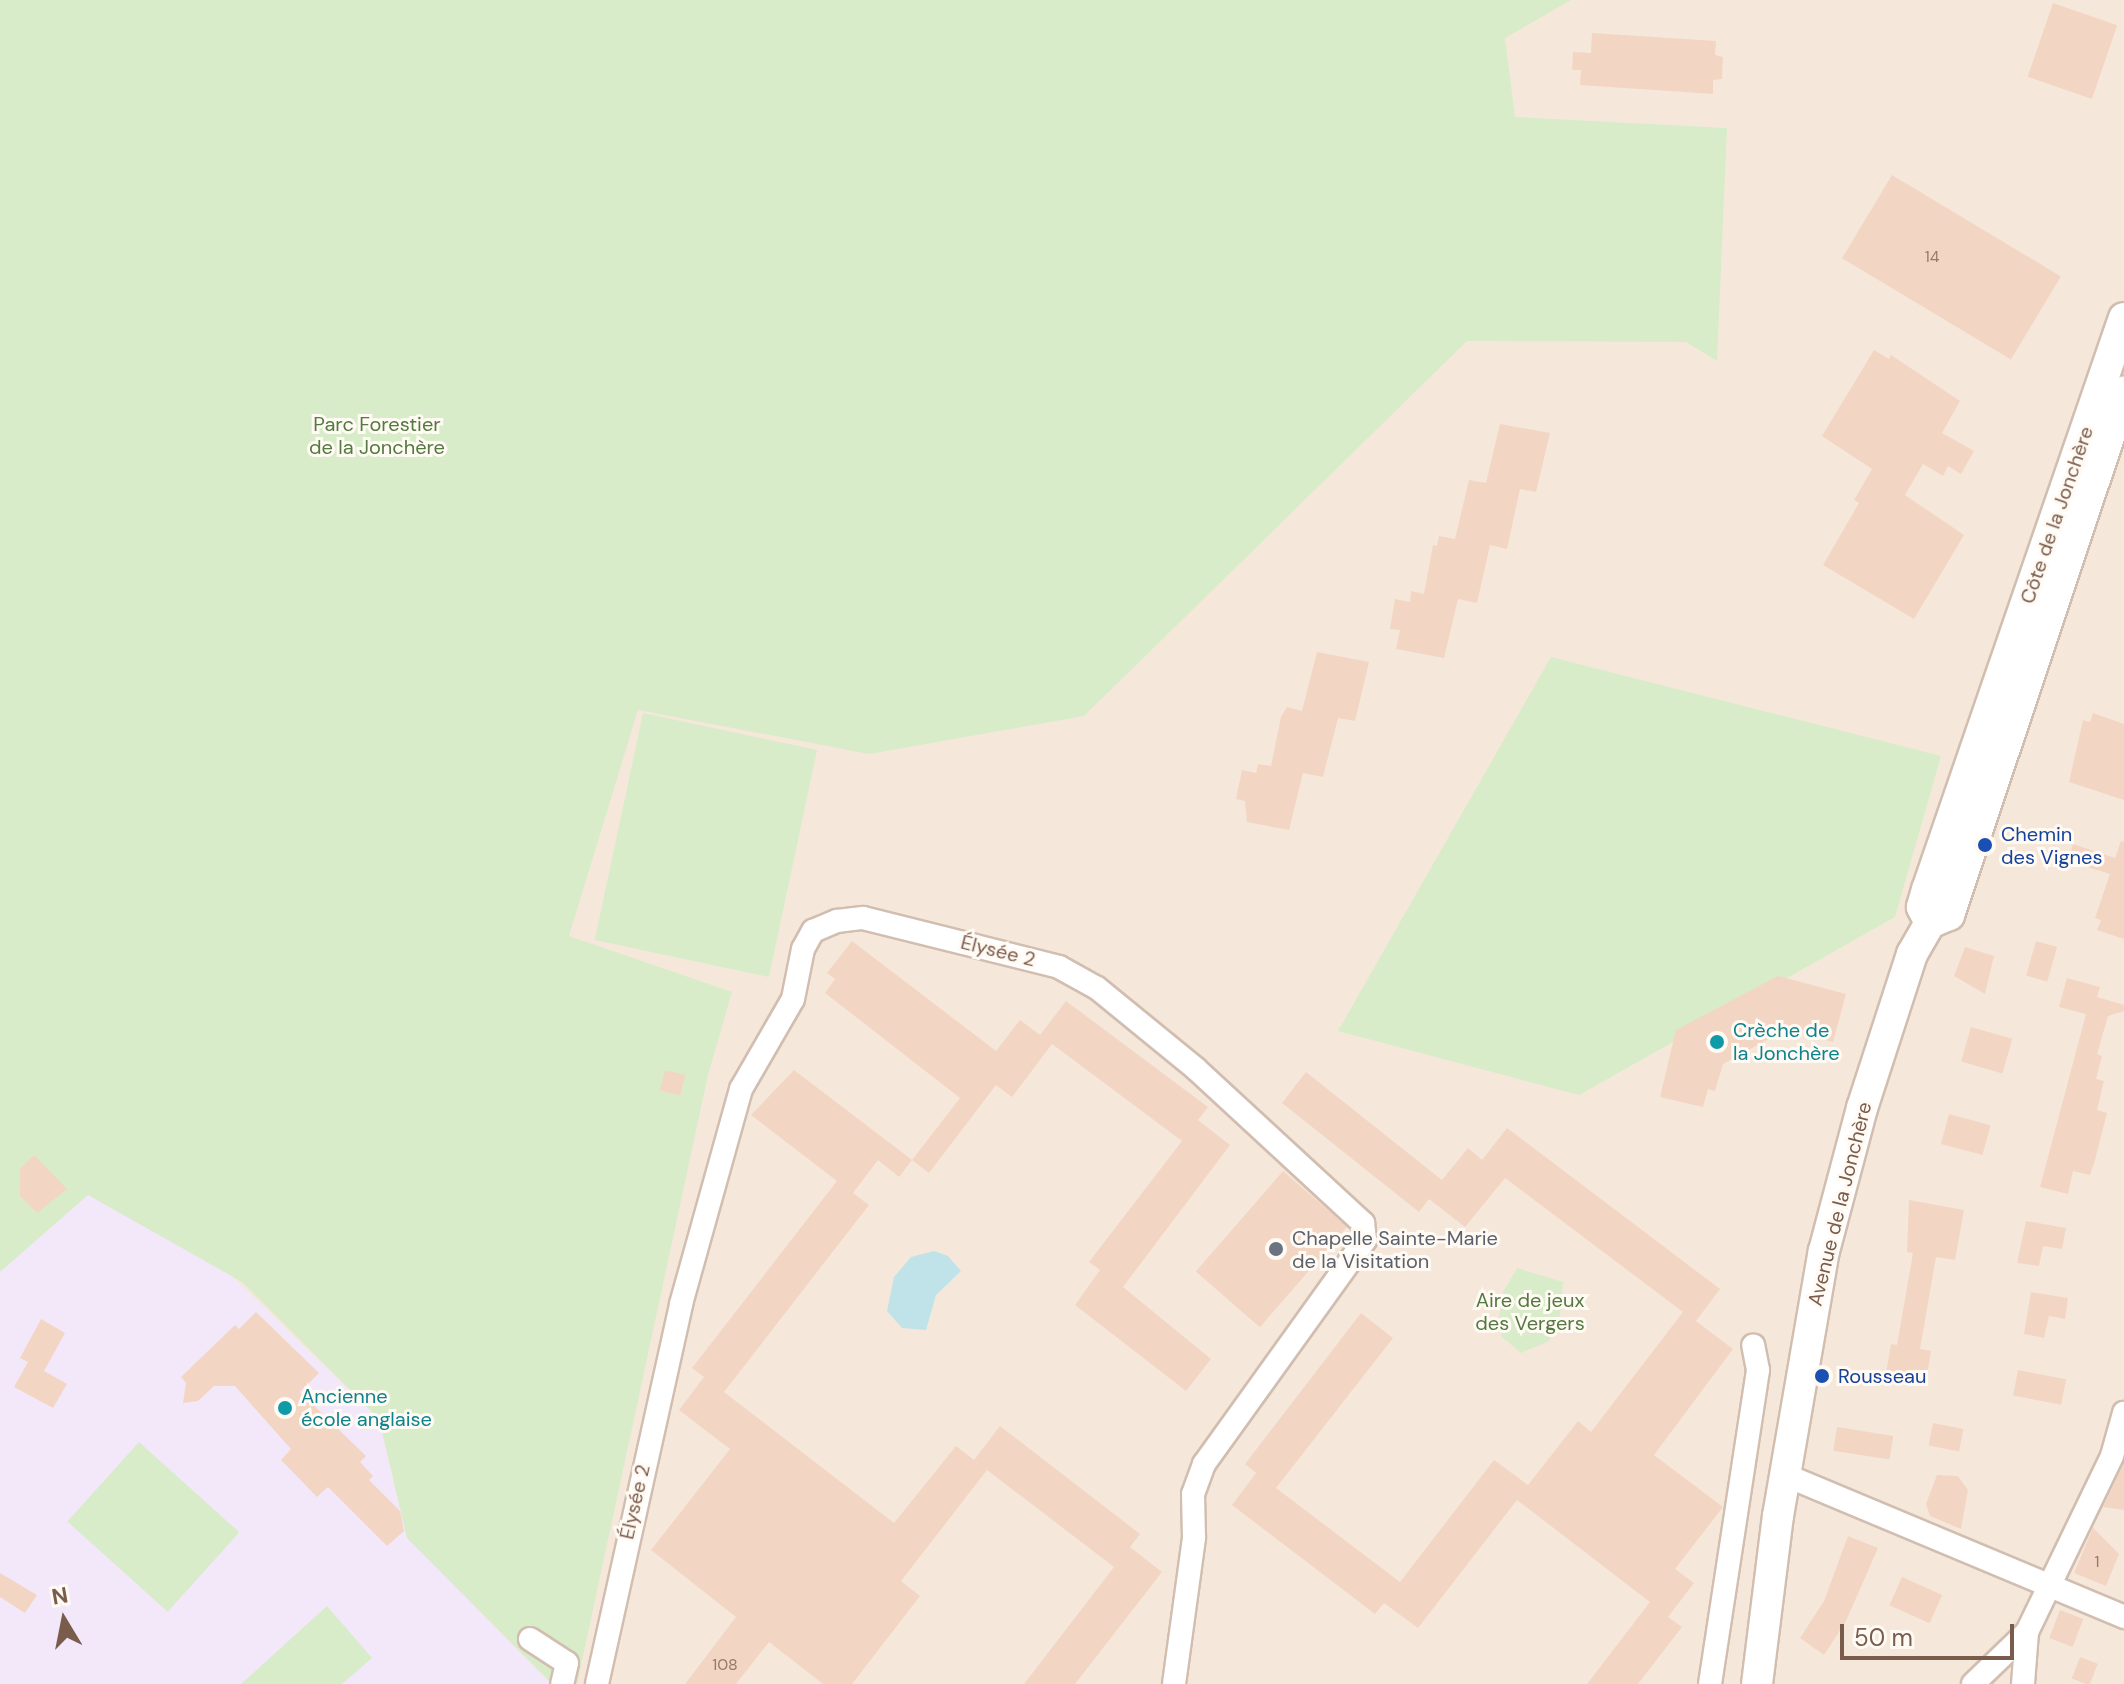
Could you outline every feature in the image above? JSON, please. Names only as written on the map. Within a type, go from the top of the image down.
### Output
[{"type":"street","name":"Côte de la Jonchère","points":[[1930,923],[1922,907],[2124,318]]},
{"type":"street","name":"Côte de la Jonchère","points":[[2004,753],[2124,392]]},
{"type":"street","name":"Avenue de la Jonchère","points":[[1757,1684],[1785,1475],[1824,1251],[1862,1108],[1912,954],[1930,923],[1949,915],[2004,753]]},
{"type":"street","name":"Élysée 2","points":[[597,1684],[681,1304],[737,1104],[796,986],[803,949],[813,931],[837,921],[863,918],[1059,967],[1097,988],[1195,1068],[1363,1223],[1365,1240],[1204,1464],[1194,1508],[1174,1684]]},
{"type":"street","points":[[1710,1684],[1758,1370],[1753,1345]]},
{"type":"street","points":[[2023,1684],[2027,1632],[2112,1456],[2124,1413]]},
{"type":"street","points":[[1785,1475],[2124,1617]]},
{"type":"street","points":[[1973,1684],[2027,1632]]},
{"type":"street","points":[[530,1639],[567,1663],[562,1684]]},
{"type":"shaded area","points":[[0,0],[2124,0],[2124,1684],[0,1684]]},
{"type":"shaded area","points":[[62,1111],[379,1419],[407,1538],[552,1684],[0,1684],[0,1232]]},
{"type":"green space","name":"Parc Forestier de la Jonchère","points":[[0,0],[1571,0],[1505,38],[1515,117],[1727,128],[1717,361],[1686,342],[1467,341],[1084,716],[869,754],[638,710],[569,936],[732,992],[708,1075],[577,1684],[552,1684],[407,1538],[379,1419],[242,1282],[88,1195],[0,1272]]},
{"type":"green space","points":[[1551,657],[1941,756],[1895,917],[1579,1095],[1338,1031]]},
{"type":"green space","points":[[643,713],[817,750],[769,977],[595,940]]},
{"type":"green space","name":"Aire de jeux des Vergers","points":[[1517,1268],[1563,1282],[1560,1315],[1549,1341],[1521,1353],[1502,1337],[1499,1319],[1503,1292]]},
{"type":"green space","points":[[139,1442],[239,1532],[168,1612],[67,1522]]},
{"type":"green space","points":[[327,1606],[372,1658],[342,1684],[241,1684]]},
{"type":"water","points":[[934,1251],[948,1256],[961,1271],[936,1295],[926,1330],[902,1328],[887,1311],[894,1277],[911,1257]]},
{"type":"building","points":[[2053,3],[2117,25],[2092,99],[2028,77]]},
{"type":"building","points":[[1592,33],[1716,41],[1715,55],[1723,57],[1722,79],[1713,80],[1713,94],[1580,85],[1581,70],[1572,70],[1573,52],[1591,53]]},
{"type":"building","points":[[1892,175],[2061,276],[2011,360],[1842,258]]},
{"type":"building","points":[[1874,350],[1889,359],[1891,355],[1960,401],[1942,433],[1974,451],[1961,474],[1948,466],[1943,476],[1923,464],[1905,495],[1964,535],[1914,619],[1823,565],[1859,503],[1854,500],[1872,469],[1822,436]]},
{"type":"building","points":[[1500,424],[1550,433],[1536,492],[1520,489],[1507,549],[1490,545],[1477,603],[1458,599],[1444,658],[1396,649],[1400,630],[1390,629],[1395,599],[1410,602],[1411,591],[1424,594],[1433,545],[1437,546],[1439,536],[1455,539],[1469,480],[1486,483]]},
{"type":"building","points":[[1317,652],[1369,662],[1355,721],[1338,718],[1323,777],[1303,773],[1289,830],[1247,822],[1245,801],[1236,799],[1242,770],[1256,773],[1258,764],[1271,766],[1281,717],[1287,707],[1302,711]]},
{"type":"building","points":[[2093,713],[2124,724],[2124,800],[2069,782],[2083,720],[2090,722]]},
{"type":"building","points":[[2121,841],[2124,842],[2124,939],[2097,930],[2101,920],[2095,918],[2110,874],[2068,861],[2073,844],[2115,858]]},
{"type":"building","points":[[852,941],[996,1051],[1020,1020],[1040,1035],[1066,1001],[1208,1107],[1198,1120],[1230,1145],[1123,1287],[1211,1359],[1186,1391],[1075,1305],[1100,1270],[1089,1262],[1182,1141],[1052,1044],[1012,1097],[996,1085],[929,1173],[912,1160],[960,1098],[825,993],[835,979],[827,973]]},
{"type":"building","points":[[2036,941],[2057,947],[2047,982],[2026,976]]},
{"type":"building","points":[[1965,947],[1994,956],[1985,994],[1954,976]]},
{"type":"building","name":"Crèche de la Jonchère","points":[[1778,976],[1846,994],[1833,1042],[1785,1030],[1723,1064],[1715,1091],[1708,1089],[1703,1107],[1660,1097],[1676,1030]]},
{"type":"building","points":[[2067,978],[2100,987],[2097,997],[2124,1005],[2124,1011],[2108,1016],[2097,1054],[2102,1056],[2096,1079],[2104,1081],[2097,1110],[2107,1113],[2095,1160],[2090,1175],[2073,1171],[2068,1194],[2040,1187],[2086,1014],[2059,1007]]},
{"type":"building","points":[[1971,1027],[2012,1039],[2002,1073],[1961,1062]]},
{"type":"building","points":[[665,1070],[685,1075],[680,1095],[660,1090]]},
{"type":"building","points":[[794,1070],[912,1160],[899,1177],[878,1160],[853,1193],[869,1205],[724,1392],[894,1523],[956,1446],[987,1470],[901,1581],[920,1596],[852,1684],[823,1684],[769,1642],[736,1684],[685,1684],[736,1617],[651,1550],[730,1449],[679,1410],[704,1377],[692,1368],[837,1181],[751,1115]]},
{"type":"building","points":[[1306,1072],[1442,1180],[1468,1148],[1482,1160],[1507,1128],[1720,1289],[1696,1321],[1733,1349],[1654,1455],[1723,1507],[1675,1569],[1694,1583],[1668,1617],[1682,1627],[1638,1684],[1587,1684],[1650,1602],[1517,1500],[1418,1628],[1384,1603],[1375,1614],[1232,1505],[1256,1473],[1245,1464],[1361,1313],[1393,1338],[1276,1488],[1400,1582],[1494,1460],[1528,1485],[1578,1421],[1591,1432],[1683,1312],[1505,1178],[1465,1227],[1429,1199],[1419,1212],[1282,1103]]},
{"type":"building","points":[[1949,1114],[1991,1125],[1983,1155],[1941,1144]]},
{"type":"building","points":[[34,1155],[67,1189],[37,1213],[20,1196],[20,1169]]},
{"type":"building","name":"Chapelle Sainte-Marie de la Visitation","points":[[1283,1171],[1347,1227],[1260,1327],[1196,1271]]},
{"type":"building","points":[[1909,1200],[1964,1210],[1955,1260],[1936,1257],[1920,1349],[1931,1351],[1926,1381],[1886,1373],[1891,1344],[1897,1345],[1913,1253],[1907,1252]]},
{"type":"building","points":[[2026,1221],[2066,1228],[2062,1249],[2043,1246],[2039,1266],[2017,1263]]},
{"type":"building","points":[[2031,1292],[2068,1298],[2065,1319],[2049,1316],[2044,1338],[2024,1334]]},
{"type":"building","name":"Ancienne école anglaise","points":[[256,1312],[319,1373],[300,1392],[366,1456],[360,1462],[373,1476],[369,1480],[400,1511],[404,1531],[387,1546],[328,1487],[317,1497],[281,1460],[291,1449],[235,1386],[214,1386],[198,1401],[183,1403],[186,1383],[181,1377],[235,1325],[239,1329]]},
{"type":"building","points":[[41,1319],[65,1333],[44,1371],[67,1384],[53,1408],[14,1387],[28,1362],[20,1358]]},
{"type":"building","points":[[2018,1370],[2066,1379],[2061,1405],[2013,1396]]},
{"type":"building","points":[[1933,1423],[1963,1429],[1959,1451],[1929,1446]]},
{"type":"building","points":[[1000,1426],[1140,1534],[1130,1547],[1162,1572],[1075,1684],[1024,1684],[1114,1567],[974,1460]]},
{"type":"building","points":[[1837,1427],[1893,1436],[1890,1460],[1833,1451]]},
{"type":"building","points":[[2124,1463],[2124,1510],[2103,1507]]},
{"type":"building","points":[[1937,1475],[1958,1476],[1968,1490],[1961,1529],[1930,1516],[1926,1504]]},
{"type":"building","points":[[2093,1528],[2119,1554],[2106,1586],[2074,1573]]},
{"type":"building","points":[[1848,1536],[1878,1548],[1846,1621],[1824,1655],[1800,1638],[1824,1601]]},
{"type":"building","points":[[0,1573],[37,1595],[25,1613],[0,1597]]},
{"type":"building","points":[[1902,1577],[1942,1595],[1930,1623],[1889,1605]]},
{"type":"building","points":[[2060,1610],[2083,1619],[2073,1647],[2049,1638]]},
{"type":"building","points":[[2080,1657],[2098,1664],[2090,1684],[2072,1678]]},
{"type":"place","name":"Chemin des Vignes","points":[[1985,845]]},
{"type":"place","name":"Crèche de la Jonchère","points":[[1717,1042]]},
{"type":"place","name":"Chapelle Sainte-Marie de la Visitation","points":[[1276,1249]]},
{"type":"place","name":"Rousseau","points":[[1822,1376]]},
{"type":"place","name":"Ancienne école anglaise","points":[[285,1408]]}]
